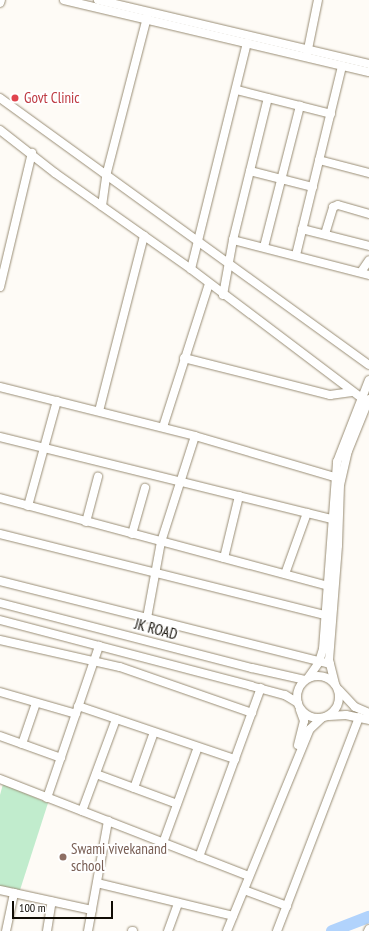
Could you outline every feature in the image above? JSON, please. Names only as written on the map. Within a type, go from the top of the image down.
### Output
[{"type":"street","points":[[64,0],[147,16],[308,53],[342,66],[369,72]]},
{"type":"street","points":[[98,0],[147,16],[247,43],[369,64]]},
{"type":"street","points":[[308,53],[318,0]]},
{"type":"street","points":[[102,206],[106,176],[147,16]]},
{"type":"street","points":[[191,269],[237,90],[247,43]]},
{"type":"street","points":[[296,255],[342,66]]},
{"type":"street","points":[[237,90],[331,114]]},
{"type":"street","points":[[0,98],[229,266],[369,365]]},
{"type":"street","points":[[223,295],[233,240],[268,98]]},
{"type":"street","points":[[264,247],[300,106]]},
{"type":"street","points":[[0,130],[102,206],[191,269],[208,284],[352,392],[366,399]]},
{"type":"street","points":[[0,287],[32,153]]},
{"type":"street","points":[[319,160],[369,173]]},
{"type":"street","points":[[250,171],[313,187]]},
{"type":"street","points":[[326,234],[333,207],[338,205],[369,214]]},
{"type":"street","points":[[302,229],[369,246]]},
{"type":"street","points":[[99,412],[144,236]]},
{"type":"street","points":[[233,240],[365,274],[369,260]]},
{"type":"street","points":[[163,428],[208,284]]},
{"type":"street","points":[[184,358],[330,395],[352,392]]},
{"type":"street","points":[[291,773],[303,728],[299,705],[299,688],[319,662],[323,649],[332,519],[338,478],[366,399],[369,380]]},
{"type":"street","points":[[0,386],[195,436],[338,478]]},
{"type":"street","points":[[28,506],[57,401]]},
{"type":"street","points":[[147,618],[154,572],[161,542],[195,436]]},
{"type":"street","points":[[0,437],[332,519]]},
{"type":"street","points":[[86,522],[98,477]]},
{"type":"street","points":[[227,931],[310,729],[336,709],[339,703],[337,686],[330,664],[338,478]]},
{"type":"street","points":[[132,534],[145,488]]},
{"type":"street","points":[[224,558],[239,496]]},
{"type":"street","points":[[0,498],[328,586]]},
{"type":"street","points":[[285,574],[307,513]]},
{"type":"street","points":[[0,534],[326,615]]},
{"type":"street","points":[[0,581],[330,664]]},
{"type":"street","name":"JK ROAD","points":[[0,603],[252,668],[307,679]]},
{"type":"street","name":"JK ROAD","points":[[0,620],[261,688],[285,695],[299,705]]},
{"type":"street","points":[[0,640],[120,667],[252,713]]},
{"type":"street","points":[[47,798],[99,646]]},
{"type":"street","points":[[307,679],[326,677],[337,686],[355,706],[369,713]]},
{"type":"street","points":[[199,857],[261,688]]},
{"type":"street","points":[[0,692],[36,703],[116,719],[235,759]]},
{"type":"street","points":[[22,744],[36,703]]},
{"type":"street","points":[[299,705],[309,716],[324,718],[339,714],[369,720]]},
{"type":"street","points":[[277,931],[359,717]]},
{"type":"street","points":[[82,811],[116,719]]},
{"type":"street","points":[[134,788],[154,732]]},
{"type":"street","points":[[0,736],[61,758]]},
{"type":"street","points":[[163,843],[198,747]]},
{"type":"street","points":[[96,774],[177,804]]},
{"type":"street","points":[[0,779],[249,876]]},
{"type":"street","points":[[88,931],[108,821]]},
{"type":"street","points":[[97,883],[233,916]]},
{"type":"street","points":[[0,890],[92,910]]},
{"type":"street","points":[[244,890],[287,906]]},
{"type":"street","points":[[6,931],[14,893]]},
{"type":"street","points":[[47,931],[52,901]]},
{"type":"street","points":[[168,931],[178,903]]},
{"type":"green space","points":[[3,784],[48,803],[20,890],[0,886],[0,795]]},
{"type":"waterway","points":[[332,931],[369,917]]},
{"type":"place","name":"Govt Clinic","points":[[15,98]]},
{"type":"place","name":"Swami vivekanand school","points":[[63,857]]}]
